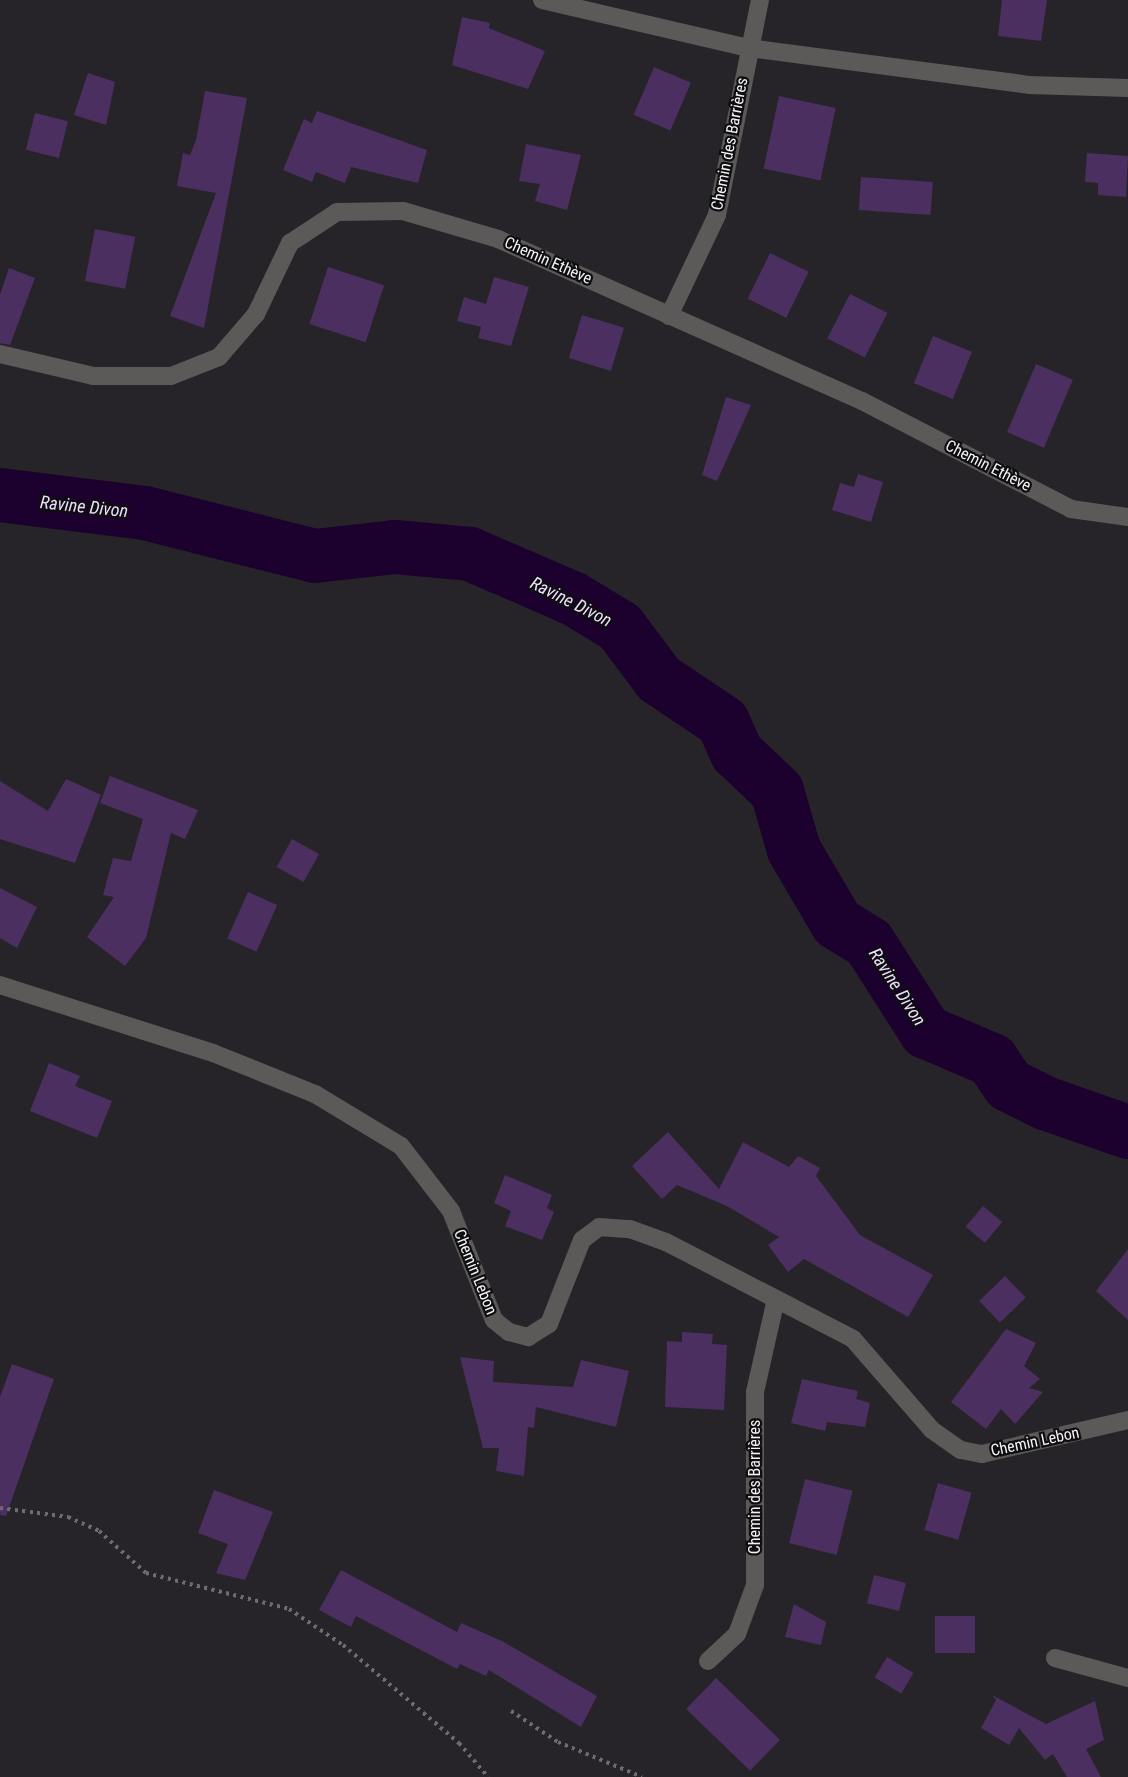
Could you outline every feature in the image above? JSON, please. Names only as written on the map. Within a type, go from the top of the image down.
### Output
[{"type":"street","points":[[542,0],[749,48],[1029,85],[1128,88]]},
{"type":"street","name":"Chemin des Barrières","points":[[669,316],[717,215],[760,0]]},
{"type":"street","name":"Chemin Ethève","points":[[0,354],[93,376],[171,376],[219,357],[256,314],[290,243],[337,212],[404,211],[498,239],[862,401],[1071,509],[1128,517]]},
{"type":"street","name":"Chemin Lebon","points":[[0,985],[213,1053],[315,1094],[401,1146],[451,1211],[494,1320],[509,1332],[528,1337],[549,1324],[582,1240],[599,1227],[630,1229],[666,1242],[853,1339],[932,1430],[961,1450],[982,1454],[1128,1420]]},
{"type":"street","name":"Chemin des Barrières","points":[[708,1661],[737,1634],[755,1585],[755,1392],[776,1299]]},
{"type":"street","points":[[1055,1658],[1128,1678]]},
{"type":"path","points":[[0,1508],[68,1517],[99,1531],[146,1573],[289,1609],[343,1645],[459,1743],[488,1777]]},
{"type":"path","points":[[511,1711],[558,1742],[642,1777]]},
{"type":"building","points":[[1002,0],[1047,0],[1041,41],[998,36]]},
{"type":"building","points":[[462,17],[490,23],[489,28],[545,51],[528,89],[452,65]]},
{"type":"building","points":[[654,67],[691,83],[671,130],[634,115]]},
{"type":"building","points":[[88,73],[115,82],[106,125],[74,115]]},
{"type":"building","points":[[205,91],[247,98],[204,328],[170,316],[216,193],[177,186],[183,153],[190,155],[196,140]]},
{"type":"building","points":[[779,96],[836,108],[820,180],[764,168]]},
{"type":"building","points":[[317,111],[427,150],[418,183],[351,167],[345,183],[316,172],[312,182],[283,170],[304,119],[312,123]]},
{"type":"building","points":[[35,113],[68,121],[59,158],[26,150]]},
{"type":"building","points":[[526,144],[581,155],[567,210],[535,201],[540,184],[519,181]]},
{"type":"building","points":[[1087,153],[1128,156],[1126,197],[1098,195],[1098,183],[1085,182]]},
{"type":"building","points":[[861,177],[933,182],[931,215],[859,210]]},
{"type":"building","points":[[95,229],[135,237],[125,289],[85,281]]},
{"type":"building","points":[[770,253],[809,272],[786,318],[748,299]]},
{"type":"building","points":[[328,267],[384,285],[366,342],[309,324]]},
{"type":"building","points":[[9,268],[35,278],[10,345],[0,343],[0,295]]},
{"type":"building","points":[[494,277],[529,287],[511,346],[478,338],[481,327],[457,321],[464,297],[486,304]]},
{"type":"building","points":[[850,294],[887,313],[865,358],[827,339]]},
{"type":"building","points":[[582,315],[624,328],[611,371],[569,358]]},
{"type":"building","points":[[933,336],[972,352],[953,399],[914,383]]},
{"type":"building","points":[[1036,364],[1073,380],[1044,448],[1007,432]]},
{"type":"building","points":[[726,397],[751,405],[717,481],[702,475]]},
{"type":"building","points":[[858,474],[883,482],[871,522],[832,510],[840,483],[854,487]]},
{"type":"building","points":[[110,776],[198,810],[185,839],[171,833],[146,938],[125,966],[87,937],[114,897],[103,895],[113,858],[131,861],[143,819],[100,803]]},
{"type":"building","points":[[66,779],[101,795],[75,863],[0,839],[0,781],[48,811]]},
{"type":"building","points":[[292,839],[319,854],[304,882],[276,867]]},
{"type":"building","points":[[0,888],[37,907],[17,948],[0,938]]},
{"type":"building","points":[[248,892],[277,905],[256,952],[227,939]]},
{"type":"building","points":[[49,1063],[80,1076],[75,1086],[112,1101],[97,1138],[30,1111]]},
{"type":"building","points":[[668,1132],[719,1189],[743,1142],[789,1167],[798,1156],[820,1168],[816,1176],[860,1235],[933,1275],[908,1317],[804,1259],[788,1272],[768,1245],[779,1237],[727,1206],[677,1185],[662,1199],[632,1166]]},
{"type":"building","points":[[505,1175],[552,1195],[547,1208],[554,1212],[542,1240],[505,1226],[511,1211],[494,1203]]},
{"type":"building","points":[[983,1206],[1002,1222],[985,1243],[966,1227]]},
{"type":"building","points":[[1128,1249],[1128,1320],[1096,1291]]},
{"type":"building","points":[[1005,1276],[1026,1298],[1000,1323],[979,1301]]},
{"type":"building","points":[[1006,1329],[1036,1343],[1024,1366],[1040,1379],[1029,1388],[1043,1392],[1015,1424],[1001,1409],[986,1429],[951,1402]]},
{"type":"building","points":[[682,1332],[713,1334],[712,1344],[727,1345],[724,1410],[665,1407],[667,1341],[682,1342]]},
{"type":"building","points":[[460,1357],[494,1361],[493,1382],[573,1387],[581,1360],[629,1371],[616,1427],[536,1407],[534,1428],[528,1427],[524,1476],[496,1471],[499,1448],[483,1448]]},
{"type":"building","points":[[12,1364],[54,1379],[6,1516],[0,1515],[0,1397]]},
{"type":"building","points":[[802,1379],[858,1391],[856,1399],[870,1403],[865,1427],[827,1422],[825,1431],[791,1423]]},
{"type":"building","points":[[805,1479],[853,1491],[837,1555],[789,1543]]},
{"type":"building","points":[[938,1483],[972,1493],[958,1540],[924,1530]]},
{"type":"building","points":[[214,1490],[273,1512],[245,1580],[216,1573],[228,1544],[198,1533]]},
{"type":"building","points":[[341,1570],[457,1632],[461,1623],[502,1641],[597,1696],[581,1727],[489,1670],[486,1676],[460,1664],[457,1669],[356,1616],[351,1627],[319,1610]]},
{"type":"building","points":[[874,1575],[906,1583],[899,1611],[867,1603]]},
{"type":"building","points":[[794,1604],[826,1622],[821,1645],[785,1637]]},
{"type":"building","points":[[935,1616],[975,1616],[975,1653],[935,1653]]},
{"type":"building","points":[[887,1657],[914,1673],[901,1694],[875,1678]]},
{"type":"building","points":[[716,1678],[780,1740],[750,1771],[686,1709]]},
{"type":"building","points":[[992,1695],[1046,1724],[1095,1701],[1104,1740],[1086,1749],[1101,1777],[1067,1777],[1053,1754],[1045,1760],[1019,1728],[1009,1745],[981,1728],[996,1700]]},
{"type":"waterway","name":"Ravine Divon","points":[[0,495],[145,513],[315,556],[395,547],[470,554],[574,599],[620,627],[659,679],[723,722],[737,753],[777,791],[794,850],[837,923],[869,943],[926,1032],[992,1060],[1009,1085],[1045,1103],[1128,1132]]}]
